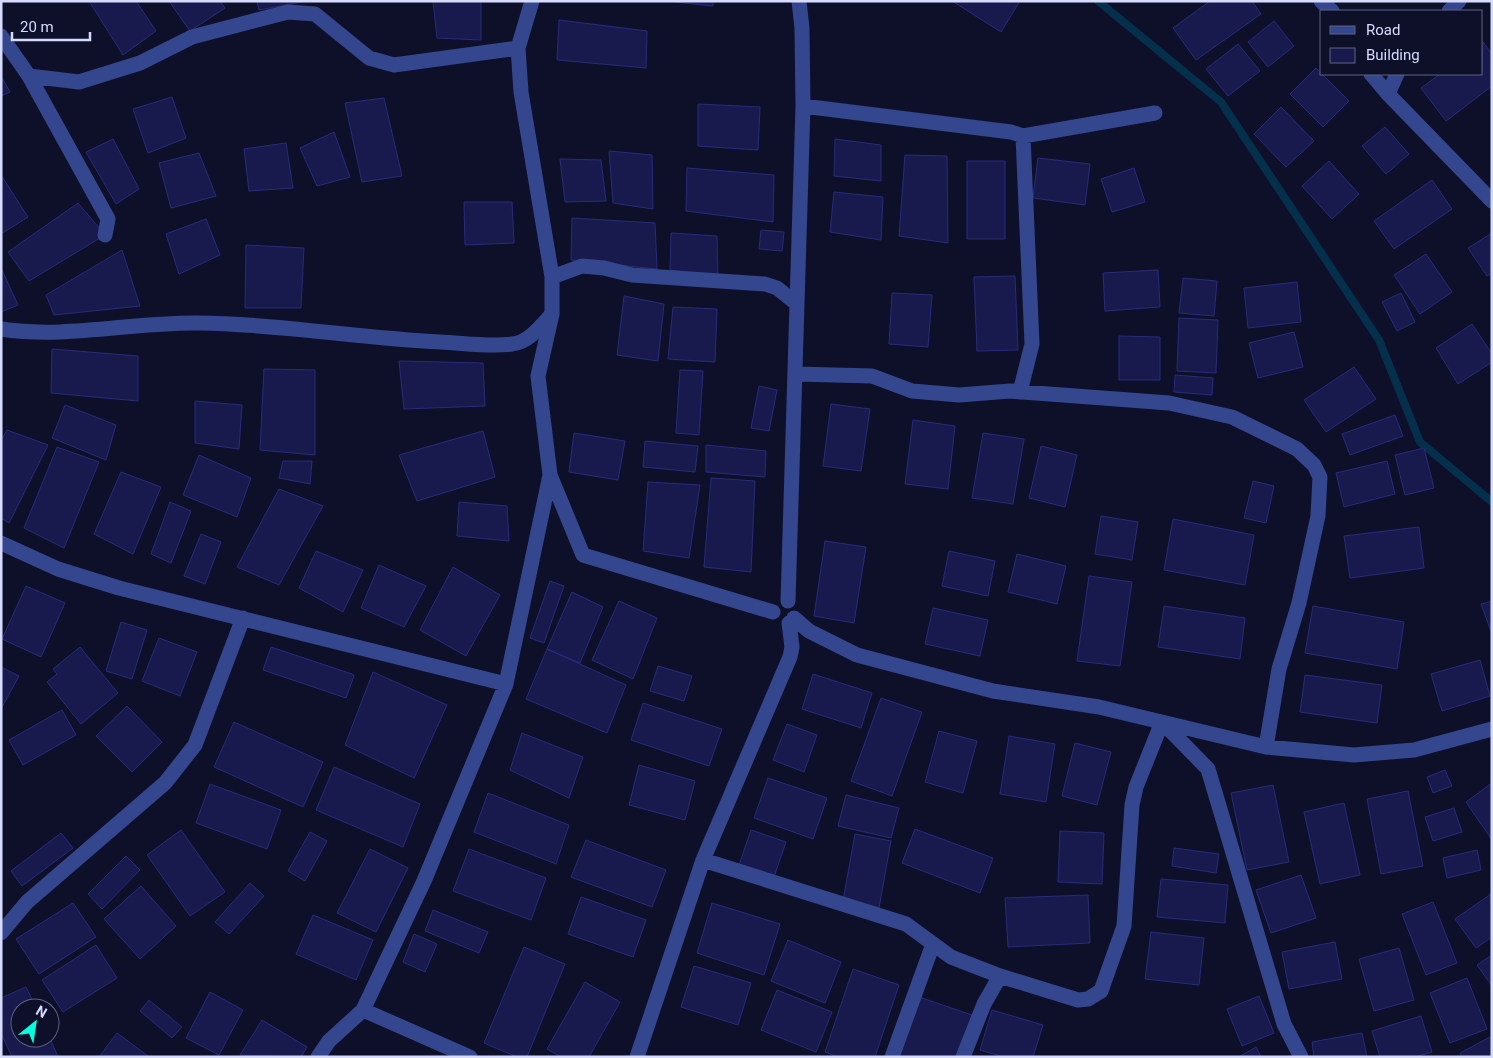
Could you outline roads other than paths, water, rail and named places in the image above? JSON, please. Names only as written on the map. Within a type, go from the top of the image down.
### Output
[{"type":"street","points":[[532,1],[518,48],[521,92],[552,277],[552,314],[538,376],[550,475],[583,555],[773,612],[778,621],[791,620],[809,631],[857,654],[993,692],[1099,707],[1266,747],[1354,755],[1414,750],[1492,729]]},
{"type":"street","points":[[638,1057],[704,860],[790,657],[792,647],[791,620],[795,608],[788,601],[803,106],[802,28],[799,1]]},
{"type":"street","points":[[1321,1],[1331,10]]},
{"type":"street","points":[[1450,10],[1459,1]]},
{"type":"street","points":[[29,76],[79,82],[140,63],[192,37],[288,12],[315,14],[340,32],[369,58],[394,65],[518,48]]},
{"type":"street","points":[[1,36],[29,76],[108,219],[105,234]]},
{"type":"street","points":[[1372,75],[1492,201]]},
{"type":"street","points":[[1388,94],[1396,75]]},
{"type":"street","points":[[803,106],[1011,132],[1023,136],[1155,113]]},
{"type":"street","points":[[1020,392],[1032,344],[1023,136]]},
{"type":"street","points":[[552,277],[582,266],[604,268],[632,275],[765,284],[777,288],[798,304]]},
{"type":"street","points":[[1,329],[28,333],[146,324],[198,323],[282,327],[384,339],[515,344],[535,332],[552,314]]},
{"type":"street","points":[[796,374],[872,376],[912,391],[959,395],[1020,392],[1169,403],[1232,417],[1297,449],[1314,465],[1320,477],[1318,516],[1299,602],[1279,669],[1266,747]]},
{"type":"street","points":[[318,1057],[329,1041],[363,1010],[424,881],[506,684],[550,475]]},
{"type":"street","points":[[1,543],[58,569],[119,588],[506,684]]},
{"type":"street","points":[[773,612],[777,603],[788,601]]},
{"type":"street","points":[[1,933],[27,902],[165,783],[195,745],[243,618]]},
{"type":"street","points":[[704,860],[906,924],[951,957],[1000,976],[1078,1000],[1088,999],[1101,991],[1124,926],[1132,805],[1136,787],[1162,722]]},
{"type":"street","points":[[1162,722],[1208,769],[1284,1024],[1301,1057]]},
{"type":"street","points":[[892,1057],[933,944]]},
{"type":"street","points":[[963,1057],[984,1004],[1000,976]]},
{"type":"street","points":[[363,1010],[470,1057]]},
{"type":"waterway","points":[[1098,1],[1221,102],[1379,340],[1420,442],[1492,502]]}]
